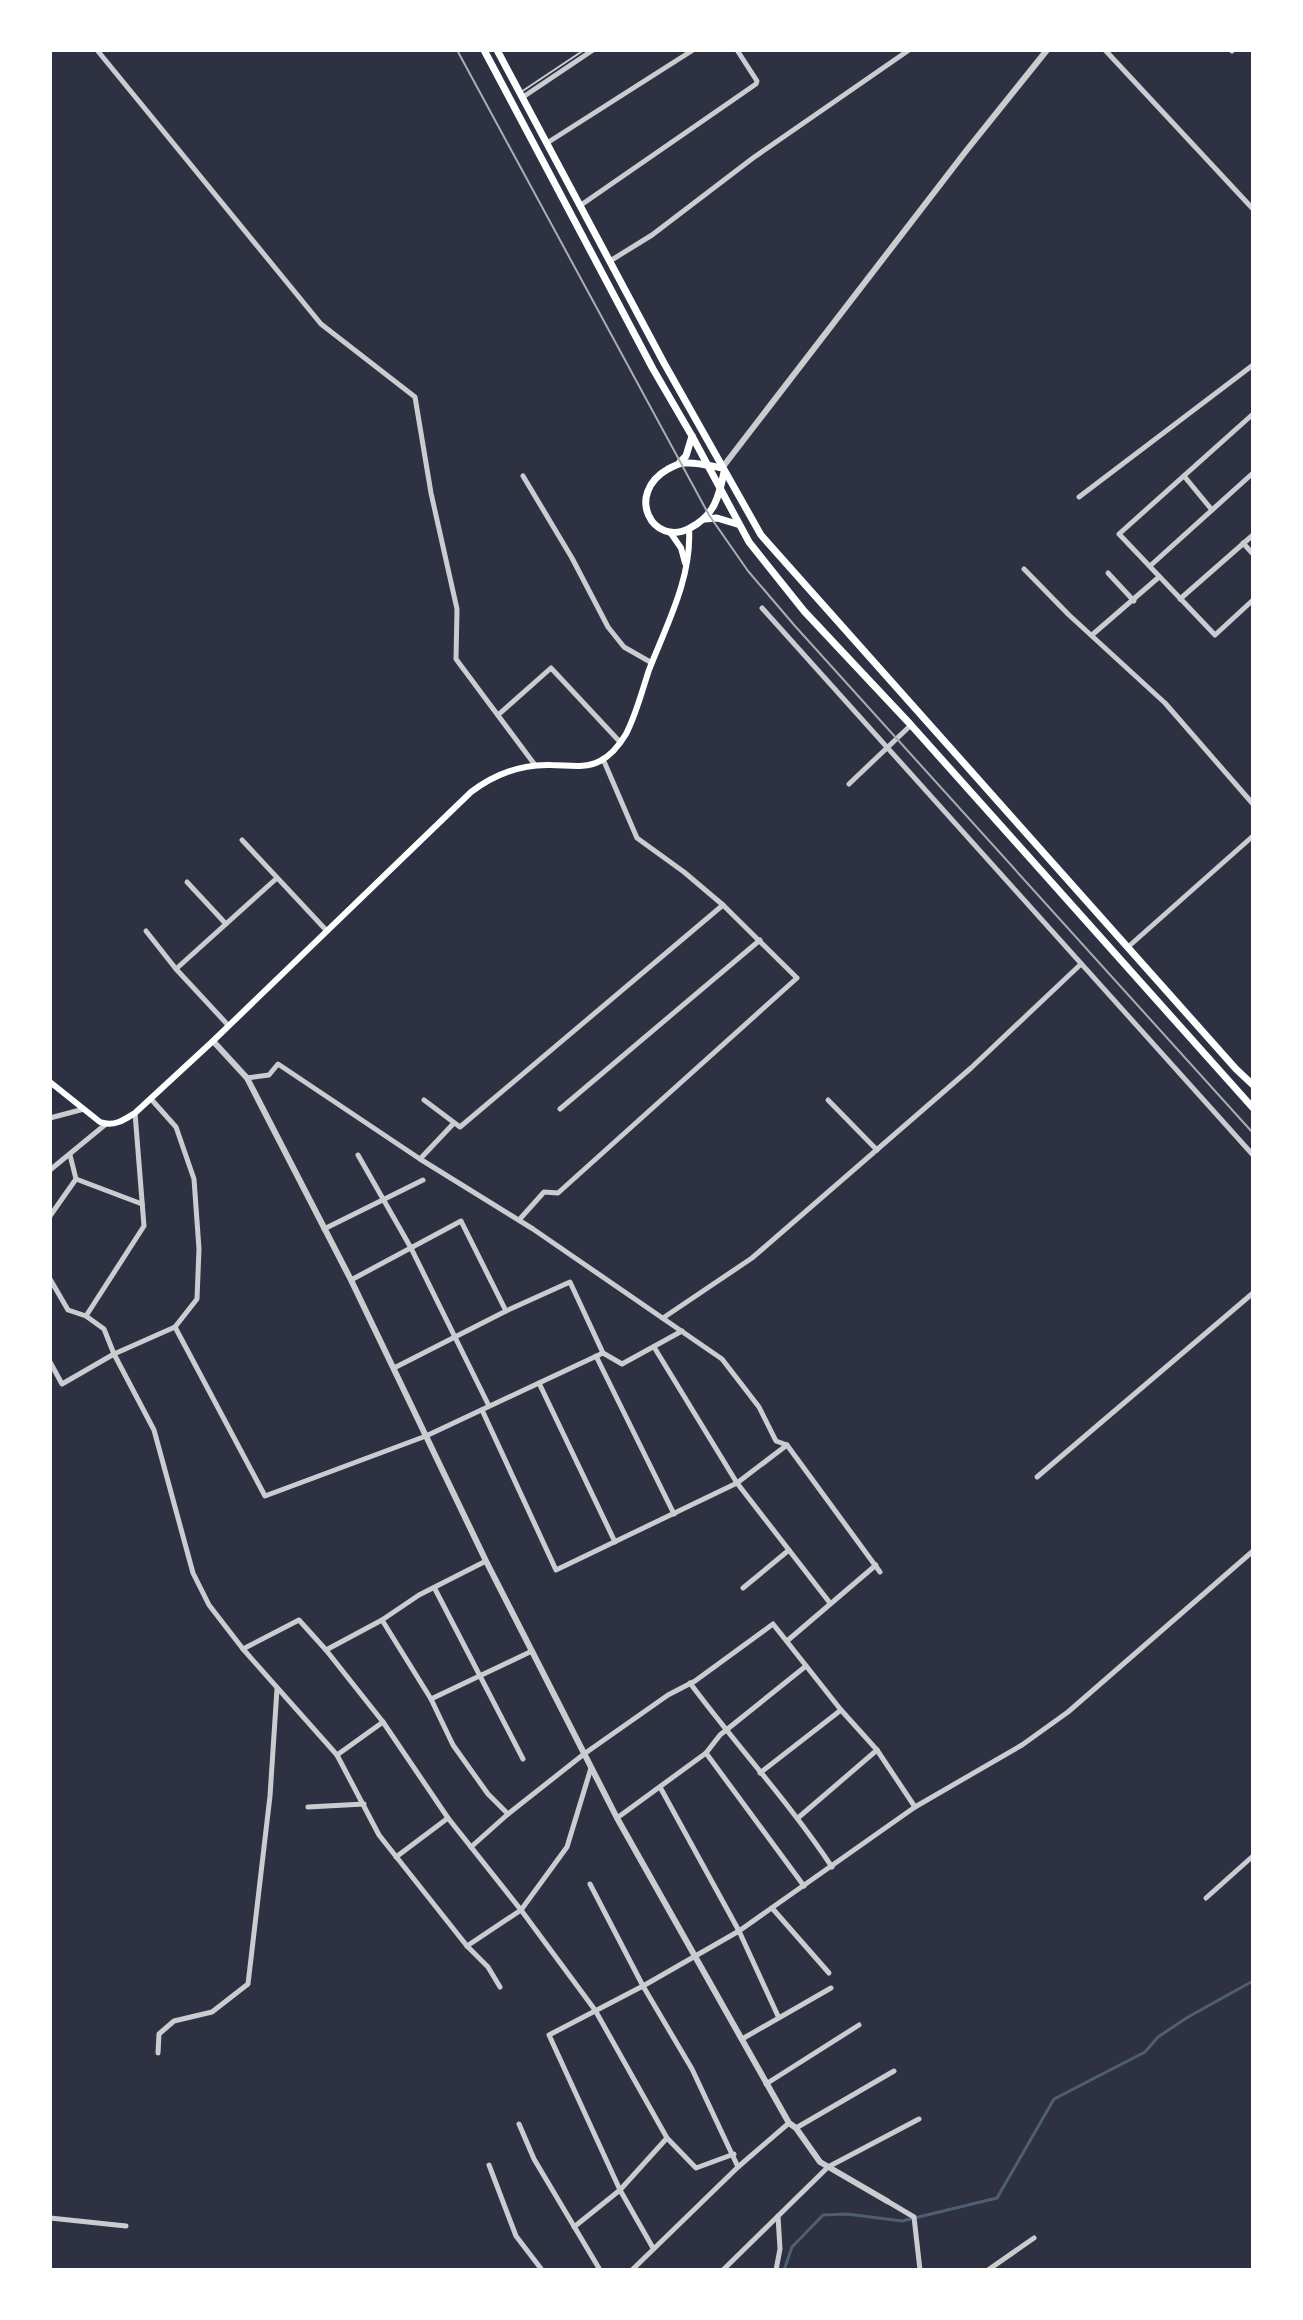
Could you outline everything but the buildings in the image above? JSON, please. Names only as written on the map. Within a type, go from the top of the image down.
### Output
[{"type":"main road","points":[[484,50],[653,369],[709,466],[737,524],[804,611],[911,725],[1253,1108]]},
{"type":"main road","points":[[497,50],[755,526],[780,560],[1253,1085]]},
{"type":"main road","points":[[692,436],[686,456],[652,481],[645,501],[650,519],[659,528],[670,532],[689,529],[705,519],[717,518],[737,524]]},
{"type":"main road","points":[[676,465],[690,463],[723,470]]},
{"type":"main road","points":[[705,519],[721,490],[723,470]]},
{"type":"main road","points":[[50,1082],[106,1124],[121,1122],[151,1099],[213,1041],[471,792],[507,771],[535,765],[585,765],[603,759],[620,742],[628,728],[686,567],[689,529]]},
{"type":"main road","points":[[670,532],[681,548],[686,567]]},
{"type":"street","points":[[97,50],[321,324],[415,397],[431,493],[457,609],[456,659],[535,765]]},
{"type":"street","points":[[521,95],[593,50]]},
{"type":"street","points":[[547,143],[693,50]]},
{"type":"street","points":[[581,205],[756,84],[737,50]]},
{"type":"street","points":[[610,261],[652,235],[753,158],[909,50]]},
{"type":"street","points":[[723,470],[922,208],[1047,50]]},
{"type":"street","points":[[1105,50],[1253,209]]},
{"type":"street","points":[[1079,497],[1253,365]]},
{"type":"street","points":[[1253,414],[1119,534],[1215,635],[1253,600]]},
{"type":"street","points":[[1149,566],[1253,473]]},
{"type":"street","points":[[523,476],[572,558],[608,627],[624,647],[652,663]]},
{"type":"street","points":[[1184,476],[1212,510]]},
{"type":"street","points":[[1180,599],[1253,535]]},
{"type":"street","points":[[1243,543],[1253,554]]},
{"type":"street","points":[[1024,569],[1165,703],[1253,804]]},
{"type":"street","points":[[1108,573],[1134,601]]},
{"type":"street","points":[[1092,635],[1159,577]]},
{"type":"street","points":[[762,608],[1253,1155]]},
{"type":"street","points":[[498,715],[551,668],[620,742]]},
{"type":"street","points":[[849,784],[911,725]]},
{"type":"street","points":[[519,1221],[544,1192],[559,1192],[797,981],[796,975],[723,905],[637,838],[603,759]]},
{"type":"street","points":[[1127,947],[1253,836]]},
{"type":"street","points":[[242,840],[326,930]]},
{"type":"street","points":[[176,969],[277,878]]},
{"type":"street","points":[[187,882],[226,924]]},
{"type":"street","points":[[424,1100],[460,1127],[723,905]]},
{"type":"street","points":[[146,931],[228,1025]]},
{"type":"street","points":[[560,1109],[760,940]]},
{"type":"street","points":[[663,1318],[752,1258],[971,1068],[1081,964]]},
{"type":"street","points":[[213,1041],[247,1078],[351,1280],[486,1561],[591,1768],[766,2084],[789,2123],[820,2162],[914,2217],[920,2270]]},
{"type":"street","points":[[247,1078],[269,1075],[278,1064],[519,1221],[722,1359],[759,1407],[776,1441],[787,1445],[880,1572]]},
{"type":"street","points":[[50,1362],[62,1384],[114,1354],[175,1327],[197,1299],[199,1249],[194,1179],[176,1127],[151,1099]]},
{"type":"street","points":[[828,1100],[877,1150]]},
{"type":"street","points":[[50,1118],[84,1109]]},
{"type":"street","points":[[86,1316],[144,1226],[135,1113]]},
{"type":"street","points":[[420,1159],[454,1123]]},
{"type":"street","points":[[50,1170],[106,1124]]},
{"type":"street","points":[[50,1216],[76,1179],[70,1155]]},
{"type":"street","points":[[358,1155],[411,1248],[489,1406]]},
{"type":"street","points":[[76,1179],[142,1204]]},
{"type":"street","points":[[324,1229],[423,1180]]},
{"type":"street","points":[[351,1280],[461,1221],[506,1311]]},
{"type":"street","points":[[50,1279],[68,1310],[86,1316],[104,1329],[154,1430],[193,1573],[209,1605],[243,1649],[337,1755],[379,1835],[467,1946],[488,1967],[500,1987]]},
{"type":"street","points":[[394,1368],[570,1282],[603,1353],[622,1364],[682,1331]]},
{"type":"street","points":[[1037,1477],[1253,1293]]},
{"type":"street","points":[[175,1327],[265,1496],[426,1436],[603,1353]]},
{"type":"street","points":[[654,1347],[737,1483],[830,1603]]},
{"type":"street","points":[[596,1356],[674,1514]]},
{"type":"street","points":[[539,1383],[615,1542]]},
{"type":"street","points":[[482,1410],[556,1570],[737,1483],[787,1445]]},
{"type":"street","points":[[743,1588],[789,1550]]},
{"type":"street","points":[[653,2248],[620,2190],[549,2035],[739,1931],[915,1807],[1057,1721],[1253,1551]]},
{"type":"street","points":[[326,1650],[382,1620],[419,1595],[486,1561]]},
{"type":"street","points":[[787,1641],[876,1565]]},
{"type":"street","points":[[435,1589],[523,1759]]},
{"type":"street","points":[[243,1649],[299,1620],[383,1722],[448,1818],[595,2010],[667,2138],[696,2168],[734,2154]]},
{"type":"street","points":[[382,1620],[431,1699],[453,1745],[488,1794],[508,1814]]},
{"type":"street","points":[[471,1847],[584,1754],[773,1624],[877,1750],[915,1807]]},
{"type":"street","points":[[431,1699],[532,1651]]},
{"type":"street","points":[[617,1818],[706,1753],[725,1731],[806,1666]]},
{"type":"street","points":[[690,1683],[725,1731],[799,1817],[832,1867]]},
{"type":"street","points":[[158,2053],[159,2034],[174,2021],[212,2012],[248,1984],[270,1796],[277,1688]]},
{"type":"street","points":[[760,1773],[841,1710]]},
{"type":"street","points":[[337,1755],[383,1722]]},
{"type":"street","points":[[799,1817],[877,1750]]},
{"type":"street","points":[[706,1753],[804,1886]]},
{"type":"street","points":[[467,1946],[521,1910],[567,1847],[591,1768]]},
{"type":"street","points":[[660,1787],[739,1931],[778,2016]]},
{"type":"street","points":[[308,1807],[364,1804]]},
{"type":"street","points":[[396,1857],[448,1818]]},
{"type":"street","points":[[1206,1898],[1253,1856]]},
{"type":"street","points":[[590,1884],[643,1986],[692,2069],[738,2167]]},
{"type":"street","points":[[772,1908],[829,1973]]},
{"type":"street","points":[[742,2039],[831,1988]]},
{"type":"street","points":[[766,2084],[859,2025]]},
{"type":"street","points":[[796,2128],[894,2071]]},
{"type":"street","points":[[723,2270],[828,2167],[919,2119]]},
{"type":"street","points":[[632,2270],[738,2167],[789,2123]]},
{"type":"street","points":[[519,2124],[534,2159],[600,2270]]},
{"type":"street","points":[[574,2227],[620,2190],[667,2138]]},
{"type":"street","points":[[489,2165],[516,2236],[542,2270]]},
{"type":"street","points":[[776,2270],[780,2249],[778,2215]]},
{"type":"street","points":[[50,2218],[126,2226]]},
{"type":"street","points":[[988,2270],[1034,2238]]},
{"type":"lane","points":[[521,95],[584,50]]},
{"type":"waterway","points":[[784,2270],[792,2247],[823,2215],[847,2214],[902,2221],[997,2198],[1054,2099],[1145,2052],[1158,2037],[1188,2017],[1253,1981]]},
{"type":"tram line","points":[[457,50],[709,515],[748,571],[1253,1133]]}]
